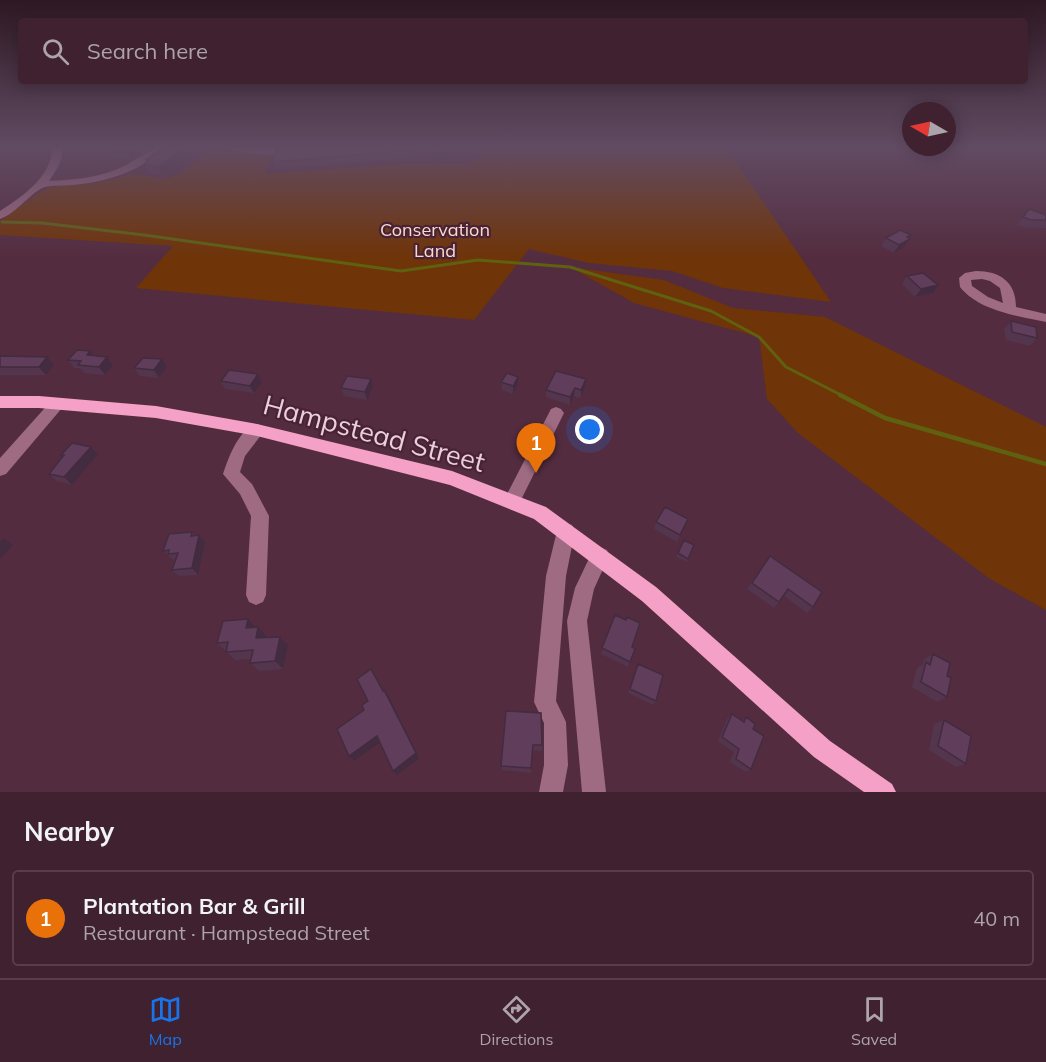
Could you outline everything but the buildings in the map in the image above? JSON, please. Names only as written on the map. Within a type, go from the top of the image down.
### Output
[{"type":"main road","name":"Hampstead Street","points":[[0,402],[156,412],[257,430],[452,478],[540,513],[649,594],[822,749],[884,792]]},
{"type":"street","points":[[0,216],[28,197],[40,184]]},
{"type":"street","points":[[1010,310],[1046,318]]},
{"type":"street","points":[[0,468],[57,404]]},
{"type":"street","points":[[512,501],[556,413]]},
{"type":"street","points":[[256,595],[260,516],[246,489],[231,474],[238,453],[257,430]]},
{"type":"street","points":[[551,792],[556,765],[555,722],[545,702],[556,576],[566,531]]},
{"type":"street","points":[[594,792],[577,621],[585,588],[600,556]]},
{"type":"green space","name":"Conservation Land","points":[[82,184],[751,184],[831,302],[723,288],[672,271],[589,263],[529,249],[474,320],[136,288],[173,246],[0,235],[0,221],[40,192],[52,187]]},
{"type":"green space","points":[[570,267],[664,280],[733,308],[825,317],[1046,427],[1046,610],[990,579],[798,433],[767,399],[759,337],[634,303]]},
{"type":"waterway","points":[[2,222],[42,223],[144,235],[401,271],[478,260],[570,267],[711,311],[759,337],[786,367],[843,396]]},
{"type":"waterway","points":[[840,395],[885,418],[1046,464]]},
{"type":"place","name":"Plantation Bar & Grill","points":[[536,473]]}]
